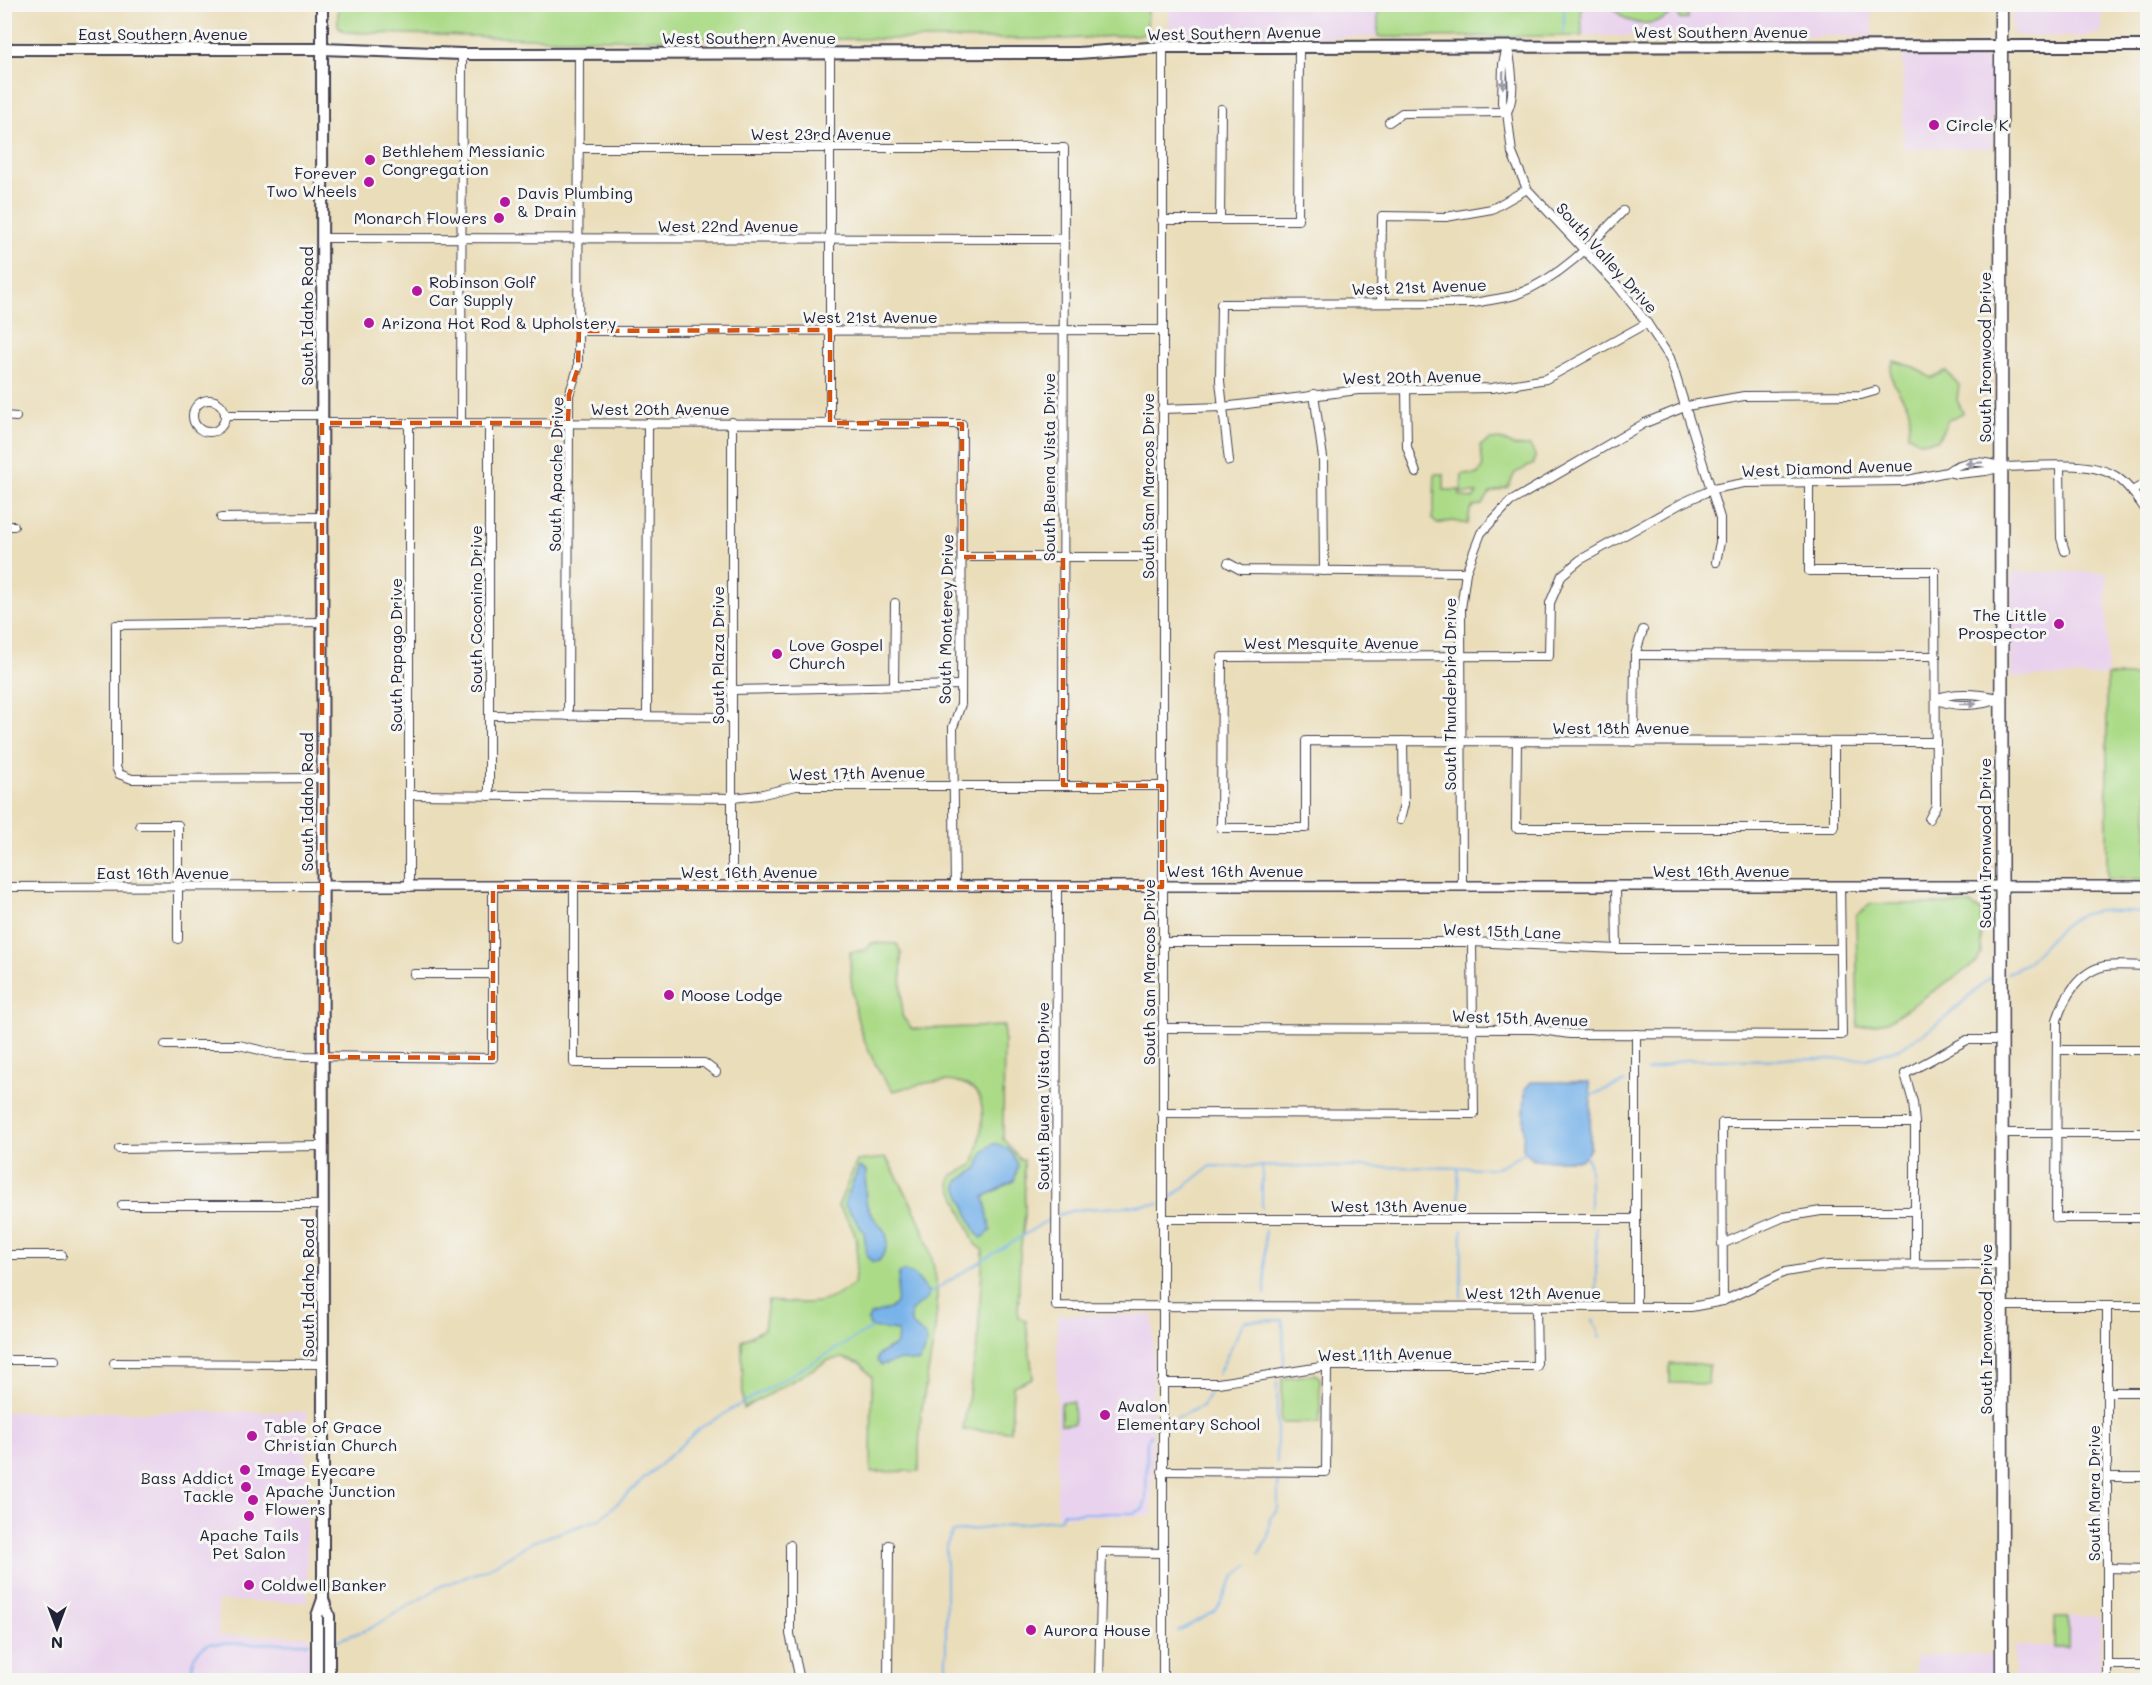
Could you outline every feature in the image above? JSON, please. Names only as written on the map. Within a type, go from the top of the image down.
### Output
[{"type":"main road","name":"South Idaho Road","points":[[317,1680],[329,1616],[323,1599],[322,4]]},
{"type":"main road","name":"South Ironwood Drive","points":[[2001,4],[2002,1680]]},
{"type":"main road","name":"West Southern Avenue","points":[[322,49],[462,54],[579,54],[1078,53],[1163,47],[2148,46]]},
{"type":"main road","name":"East Southern Avenue","points":[[4,49],[322,49]]},
{"type":"main road","name":"South Idaho Road","points":[[323,1644],[329,1680]]},
{"type":"street","name":"South San Marcos Drive","points":[[1163,47],[1163,1680]]},
{"type":"street","points":[[1162,220],[1298,220],[1299,47]]},
{"type":"street","name":"South Valley Drive","points":[[1507,47],[1511,75],[1511,104],[1507,112],[1512,153],[1527,189],[1586,250],[1647,323],[1670,358],[1713,489],[1720,518],[1720,542],[1716,562]]},
{"type":"street","points":[[830,53],[830,423]]},
{"type":"street","points":[[461,423],[462,54]]},
{"type":"street","name":"South Apache Drive","points":[[568,716],[568,423],[569,395],[578,368],[579,54]]},
{"type":"street","points":[[1220,220],[1221,109]]},
{"type":"street","points":[[1389,122],[1401,113],[1507,112]]},
{"type":"street","name":"West 23rd Avenue","points":[[579,148],[1064,148]]},
{"type":"street","name":"South Buena Vista Drive","points":[[1063,785],[1064,148]]},
{"type":"street","points":[[1381,303],[1382,216],[1446,217],[1492,209],[1527,189]]},
{"type":"street","name":"West 21st Avenue","points":[[1222,407],[1221,304],[1474,303],[1513,296],[1552,278],[1586,250],[1623,211]]},
{"type":"street","name":"West 22nd Avenue","points":[[322,238],[1063,239]]},
{"type":"street","name":"West 20th Avenue","points":[[1162,409],[1222,407],[1314,394],[1406,389],[1491,388],[1546,379],[1647,323]]},
{"type":"street","name":"West 21st Avenue","points":[[579,331],[1162,330]]},
{"type":"street","points":[[1406,389],[1407,447],[1416,473]]},
{"type":"street","name":"South Thunderbird Drive","points":[[1462,886],[1461,609],[1466,572],[1481,533],[1510,501],[1645,423],[1687,406],[1744,396],[1862,395],[1875,391]]},
{"type":"street","points":[[1314,394],[1323,458],[1324,571]]},
{"type":"street","points":[[207,400],[221,405],[225,415],[219,429],[208,432],[199,428],[193,419],[195,409],[207,400]]},
{"type":"street","points":[[1222,407],[1229,461]]},
{"type":"street","name":"West 20th Avenue","points":[[225,415],[409,423],[962,423]]},
{"type":"street","points":[[4,416],[16,417]]},
{"type":"street","name":"South Coconino Drive","points":[[489,422],[489,796]]},
{"type":"street","name":"South Plaza Drive","points":[[732,422],[732,887]]},
{"type":"street","name":"South Papago Drive","points":[[409,423],[409,887]]},
{"type":"street","points":[[647,716],[648,423]]},
{"type":"street","name":"South Monterey Drive","points":[[955,887],[952,727],[961,704],[962,423]]},
{"type":"street","name":"West Diamond Avenue","points":[[1549,656],[1550,603],[1562,575],[1580,560],[1682,503],[1713,489],[1744,483],[1903,481],[1947,472],[1958,474],[1986,471],[2002,466],[2090,467],[2105,470],[2119,478],[2148,513]]},
{"type":"street","points":[[2060,467],[2061,538],[2065,551]]},
{"type":"street","points":[[1809,482],[1809,570],[1935,571],[1936,806],[1929,819]]},
{"type":"street","points":[[2132,491],[2148,482]]},
{"type":"street","points":[[220,518],[322,517]]},
{"type":"street","points":[[4,526],[14,526]]},
{"type":"street","points":[[962,557],[1162,557]]},
{"type":"street","points":[[1227,562],[1241,570],[1466,572]]},
{"type":"street","points":[[894,686],[895,603]]},
{"type":"street","points":[[322,622],[116,625],[116,767],[119,774],[132,779],[322,778]]},
{"type":"street","points":[[1634,742],[1635,655],[1643,630]]},
{"type":"street","points":[[1635,655],[1936,656]]},
{"type":"street","name":"West Mesquite Avenue","points":[[1306,828],[1221,828],[1222,657],[1549,656]]},
{"type":"street","points":[[731,690],[961,684]]},
{"type":"street","points":[[1936,699],[1945,704],[1985,704],[2001,699]]},
{"type":"street","points":[[490,716],[731,717]]},
{"type":"street","name":"West 18th Avenue","points":[[1306,828],[1306,741],[1936,742]]},
{"type":"street","points":[[1400,820],[1404,804],[1403,741]]},
{"type":"street","points":[[1517,742],[1516,828],[1834,828],[1834,742]]},
{"type":"street","name":"West 17th Avenue","points":[[410,795],[733,798],[759,795],[796,786],[1162,786]]},
{"type":"street","points":[[140,825],[178,825],[178,939]]},
{"type":"street","name":"West 16th Avenue","points":[[322,886],[2148,886]]},
{"type":"street","name":"East 16th Avenue","points":[[4,887],[322,886]]},
{"type":"street","name":"South Buena Vista Drive","points":[[1056,1306],[1057,886]]},
{"type":"street","points":[[1840,886],[1840,949]]},
{"type":"street","points":[[165,1045],[239,1045],[285,1055],[322,1057],[493,1058],[493,887]]},
{"type":"street","points":[[574,887],[574,1063],[704,1063],[716,1072]]},
{"type":"street","points":[[1616,887],[1617,950]]},
{"type":"street","name":"West 15th Lane","points":[[1162,942],[1472,942],[1617,950],[1840,949]]},
{"type":"street","points":[[1162,1113],[1474,1114],[1472,942]]},
{"type":"street","name":"West 15th Avenue","points":[[1162,1028],[1473,1028],[1636,1034],[1842,1035],[1840,949]]},
{"type":"street","points":[[2148,966],[2105,966],[2092,971],[2063,1001],[2057,1020],[2056,1218],[2148,1218]]},
{"type":"street","points":[[414,974],[493,974]]},
{"type":"street","points":[[1636,1034],[1636,1307]]},
{"type":"street","points":[[1916,1264],[1915,1123],[1913,1102],[1905,1074],[1967,1040],[2002,1040]]},
{"type":"street","points":[[2057,1050],[2148,1050]]},
{"type":"street","points":[[1723,1301],[1722,1123],[1915,1123]]},
{"type":"street","points":[[2002,1133],[2148,1133]]},
{"type":"street","points":[[119,1149],[322,1146]]},
{"type":"street","points":[[122,1205],[322,1205]]},
{"type":"street","points":[[1722,1244],[1784,1217],[1821,1211],[1915,1211]]},
{"type":"street","name":"West 13th Avenue","points":[[1162,1219],[1636,1219]]},
{"type":"street","points":[[4,1255],[62,1255]]},
{"type":"street","name":"West 12th Avenue","points":[[1056,1306],[1691,1307],[1723,1301],[1785,1272],[1827,1264],[2002,1264]]},
{"type":"street","name":"West 11th Avenue","points":[[1162,1383],[1218,1383],[1327,1366],[1537,1366],[1536,1306]]},
{"type":"street","points":[[2002,1306],[2148,1306]]},
{"type":"street","name":"South Mara Drive","points":[[2107,1306],[2107,1680]]},
{"type":"street","points":[[4,1360],[54,1360]]},
{"type":"street","points":[[114,1363],[323,1364]]},
{"type":"street","points":[[1162,1471],[1326,1472],[1327,1366]]},
{"type":"street","points":[[2107,1392],[2148,1392]]},
{"type":"street","points":[[2107,1477],[2148,1477]]},
{"type":"street","points":[[790,1545],[790,1634],[800,1680]]},
{"type":"street","points":[[888,1680],[889,1545]]},
{"type":"street","points":[[1099,1680],[1102,1552],[1163,1553]]},
{"type":"street","points":[[2107,1568],[2148,1569]]},
{"type":"street","points":[[2107,1665],[2148,1665]]},
{"type":"highlighted area","points":[[830,330],[830,423],[962,424],[962,557],[1063,557],[1063,785],[1162,786],[1162,887],[493,887],[493,1058],[322,1057],[322,423],[568,423],[569,395],[578,368],[579,331]]},
{"type":"shaded area","points":[[1169,5],[1378,5],[1378,37],[1175,37],[1169,31]]},
{"type":"shaded area","points":[[1582,5],[1872,5],[1872,36],[1582,36]]},
{"type":"shaded area","points":[[2013,5],[2102,5],[2102,33],[2079,37],[2019,36],[2013,33],[2011,26]]},
{"type":"shaded area","points":[[1903,56],[1980,56],[1988,59],[1992,66],[1992,148],[1903,149]]},
{"type":"shaded area","name":"The Little Prospector","points":[[2012,572],[2107,572],[2107,676],[2011,677]]},
{"type":"shaded area","name":"Avalon Elementary School","points":[[1057,1315],[1153,1315],[1152,1516],[1057,1516]]},
{"type":"shaded area","points":[[5,1412],[307,1412],[307,1602],[218,1601],[218,1636],[310,1636],[310,1680],[5,1680]]},
{"type":"shaded area","points":[[2101,1616],[2100,1680],[2014,1680],[2014,1646],[2054,1646],[2054,1617]]},
{"type":"shaded area","points":[[1915,1655],[1992,1655],[1992,1680],[1915,1680]]},
{"type":"green space","points":[[338,4],[1148,4],[1147,34],[1066,39],[556,39],[345,32],[338,26]]},
{"type":"green space","points":[[1378,5],[1581,5],[1582,36],[1378,37]]},
{"type":"green space","points":[[1611,5],[1688,5],[1688,19],[1679,19],[1678,9],[1660,20],[1643,24],[1626,19]]},
{"type":"green space","points":[[1894,361],[1914,367],[1931,378],[1946,371],[1959,385],[1957,400],[1963,413],[1948,420],[1938,440],[1919,442],[1908,434],[1910,413],[1891,374]]},
{"type":"green space","points":[[1500,439],[1514,446],[1530,446],[1535,455],[1534,464],[1515,473],[1508,487],[1490,493],[1482,505],[1473,506],[1470,510],[1468,524],[1452,521],[1437,524],[1432,519],[1435,474],[1444,474],[1444,490],[1459,490],[1460,496],[1473,499],[1477,493],[1461,493],[1462,474],[1471,475],[1480,472],[1483,464],[1480,446],[1490,440]]},
{"type":"green space","points":[[2107,676],[2147,676],[2147,879],[2107,879]]},
{"type":"green space","points":[[1871,904],[1970,904],[1981,911],[1981,953],[1977,962],[1887,1022],[1858,1027],[1856,915]]},
{"type":"green space","points":[[872,943],[897,944],[901,953],[902,1016],[912,1029],[1004,1026],[1003,1139],[1020,1159],[1024,1159],[1025,1215],[1020,1253],[1018,1317],[1026,1321],[1033,1378],[1013,1386],[1011,1431],[963,1430],[978,1339],[983,1250],[975,1244],[950,1184],[951,1176],[973,1165],[982,1124],[982,1105],[976,1093],[966,1085],[939,1081],[893,1091],[882,1075],[872,1059],[859,1025],[850,971],[850,952],[866,950]]},
{"type":"green space","points":[[886,1158],[903,1187],[924,1232],[936,1280],[936,1314],[919,1437],[919,1471],[871,1472],[872,1377],[861,1364],[843,1358],[829,1360],[743,1409],[742,1341],[764,1329],[768,1301],[813,1303],[843,1292],[854,1284],[857,1243],[852,1226],[838,1206],[857,1161]]},
{"type":"green space","points":[[1670,1364],[1709,1365],[1708,1384],[1670,1383]]},
{"type":"green space","points":[[1315,1374],[1320,1378],[1320,1423],[1281,1423],[1282,1379]]},
{"type":"green space","points":[[1061,1402],[1073,1402],[1074,1424],[1061,1424]]},
{"type":"green space","points":[[2054,1617],[2068,1617],[2068,1648],[2054,1648]]},
{"type":"water","points":[[1531,1082],[1589,1082],[1591,1095],[1590,1149],[1581,1160],[1533,1160],[1523,1148],[1525,1089]]},
{"type":"water","points":[[993,1144],[1009,1150],[1018,1166],[1014,1181],[984,1197],[991,1231],[982,1238],[976,1233],[957,1187],[958,1181],[978,1168],[984,1151]]},
{"type":"water","points":[[859,1167],[866,1171],[865,1194],[868,1208],[887,1236],[885,1251],[879,1261],[873,1262],[867,1257],[864,1232],[844,1204]]},
{"type":"water","points":[[905,1271],[915,1275],[929,1293],[927,1299],[911,1311],[911,1324],[926,1337],[927,1344],[919,1362],[902,1360],[881,1365],[877,1361],[878,1355],[897,1344],[898,1331],[871,1328],[868,1321],[870,1315],[890,1309],[896,1303],[899,1273]]},
{"type":"waterway","points":[[1564,4],[1564,33]]},
{"type":"waterway","points":[[2007,973],[2028,962],[2060,929],[2079,916],[2104,911],[2148,912]]},
{"type":"waterway","points":[[1647,1071],[1682,1060],[1867,1059],[1900,1048],[1943,1020],[1988,979],[1996,976]]},
{"type":"waterway","points":[[1589,1096],[1625,1082]]},
{"type":"waterway","points":[[1165,1202],[1211,1166],[1497,1168],[1526,1152]]},
{"type":"waterway","points":[[1584,1152],[1590,1166],[1590,1208]]},
{"type":"waterway","points":[[1262,1166],[1262,1208]]},
{"type":"waterway","points":[[1458,1167],[1459,1208]]},
{"type":"waterway","points":[[1058,1215],[1074,1210],[1160,1204]]},
{"type":"waterway","points":[[928,1294],[1053,1217]]},
{"type":"waterway","points":[[1596,1227],[1596,1296]]},
{"type":"waterway","points":[[1265,1230],[1265,1294]]},
{"type":"waterway","points":[[1461,1297],[1462,1230]]},
{"type":"waterway","points":[[1218,1374],[1244,1321],[1283,1320],[1284,1364]]},
{"type":"waterway","points":[[1593,1320],[1600,1337]]},
{"type":"waterway","points":[[335,1641],[369,1629],[442,1586],[489,1568],[532,1542],[600,1519],[700,1428],[872,1328]]},
{"type":"waterway","points":[[1277,1382],[1277,1463]]},
{"type":"waterway","points":[[1176,1418],[1202,1406],[1211,1391]]},
{"type":"waterway","points":[[946,1680],[946,1545],[953,1532],[1061,1519],[1062,1513],[1133,1513],[1143,1509],[1146,1500],[1147,1441],[1151,1435]]},
{"type":"waterway","points":[[1259,1554],[1268,1538],[1270,1518],[1278,1509],[1278,1480]]},
{"type":"waterway","points":[[1178,1631],[1216,1611],[1234,1577],[1248,1565]]},
{"type":"waterway","points":[[191,1680],[194,1658],[199,1650],[209,1644],[310,1643]]},
{"type":"place","name":"Circle K","points":[[1934,125]]},
{"type":"place","name":"Bethlehem Messianic Congregation","points":[[370,160]]},
{"type":"place","name":"Forever Two Wheels","points":[[369,182]]},
{"type":"place","name":"Davis Plumbing & Drain","points":[[505,202]]},
{"type":"place","name":"Monarch Flowers","points":[[499,218]]},
{"type":"place","name":"Robinson Golf Car Supply","points":[[417,291]]},
{"type":"place","name":"Arizona Hot Rod & Upholstery","points":[[369,323]]},
{"type":"place","name":"The Little Prospector","points":[[2059,624]]},
{"type":"place","name":"Love Gospel Church","points":[[777,654]]},
{"type":"place","name":"Moose Lodge","points":[[669,995]]},
{"type":"place","name":"Avalon Elementary School","points":[[1105,1415]]},
{"type":"place","name":"Table of Grace Christian Church","points":[[252,1436]]},
{"type":"place","name":"Image Eyecare","points":[[245,1470]]},
{"type":"place","name":"Bass Addict Tackle","points":[[246,1487]]},
{"type":"place","name":"Apache Junction Flowers","points":[[253,1500]]},
{"type":"place","name":"Apache Tails Pet Salon","points":[[249,1516]]},
{"type":"place","name":"Coldwell Banker","points":[[249,1585]]},
{"type":"place","name":"Aurora House","points":[[1031,1630]]}]
